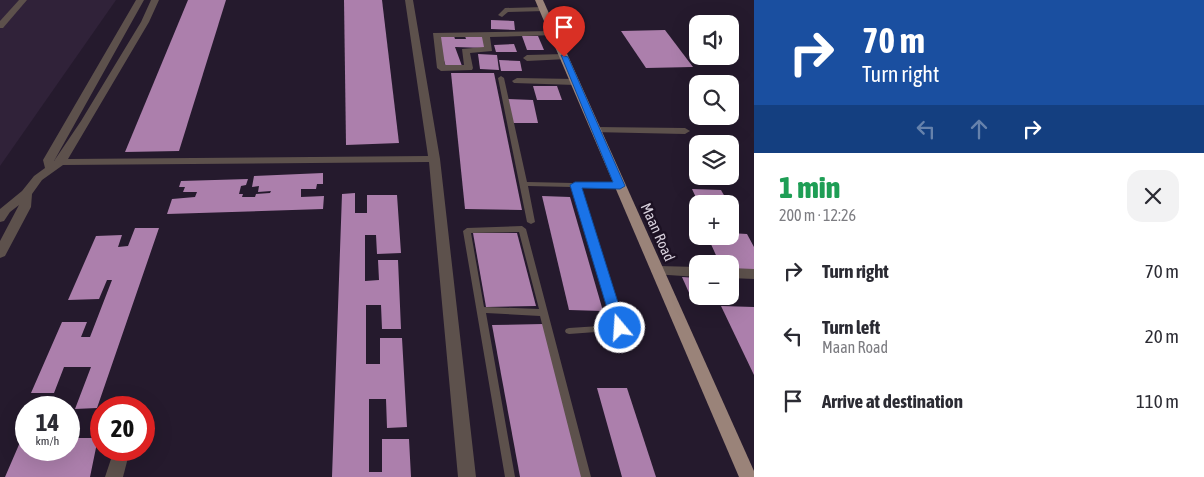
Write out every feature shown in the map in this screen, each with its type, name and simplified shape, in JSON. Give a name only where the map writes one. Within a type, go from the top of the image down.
[{"type":"main road","name":"Maan Road","points":[[541,4],[748,477]]},
{"type":"street","points":[[0,26],[23,0]]},
{"type":"street","points":[[140,0],[48,160],[55,164],[435,159]]},
{"type":"street","points":[[0,218],[6,209],[26,194],[38,178],[55,164],[101,96],[155,0]]},
{"type":"street","points":[[409,0],[422,70],[435,159],[467,477]]},
{"type":"street","points":[[502,15],[505,10],[541,4]]},
{"type":"street","points":[[486,34],[489,49],[465,51],[469,68],[441,68],[436,35],[486,34],[553,33]]},
{"type":"street","points":[[527,58],[564,57]]},
{"type":"street","points":[[517,81],[575,82]]},
{"type":"street","points":[[596,130],[685,132]]},
{"type":"street","points":[[0,253],[25,207],[26,194]]},
{"type":"street","points":[[658,271],[689,272]]},
{"type":"street","points":[[739,273],[754,274]]},
{"type":"street","points":[[114,477],[119,461]]},
{"type":"lane","points":[[501,78],[531,222]]},
{"type":"lane","points":[[524,184],[620,186]]},
{"type":"lane","points":[[569,331],[620,328],[575,185]]},
{"type":"lane","points":[[510,477],[467,231],[522,229],[586,477]]},
{"type":"lane","points":[[481,310],[544,313]]},
{"type":"shaded area","points":[[0,0],[116,0],[0,166]]},
{"type":"building","points":[[188,0],[226,0],[179,151],[125,152]]},
{"type":"building","points":[[344,0],[382,0],[399,143],[346,145]]},
{"type":"building","points":[[491,20],[514,21],[515,30],[491,29]]},
{"type":"building","points":[[665,30],[689,62],[689,65],[693,67],[646,68],[621,31]]},
{"type":"building","points":[[480,35],[484,38],[486,48],[455,47],[462,66],[446,67],[438,41],[440,37],[454,36],[455,39],[466,39],[465,36]]},
{"type":"building","points":[[522,36],[538,36],[544,50],[527,50]]},
{"type":"building","points":[[514,44],[517,52],[496,52],[494,45]]},
{"type":"building","points":[[478,54],[497,55],[499,70],[480,69]]},
{"type":"building","points":[[499,60],[520,61],[522,71],[501,71]]},
{"type":"building","points":[[451,73],[494,73],[522,210],[465,209]]},
{"type":"building","points":[[533,86],[557,86],[562,100],[537,100]]},
{"type":"building","points":[[508,99],[533,100],[538,123],[512,123]]},
{"type":"building","points":[[323,173],[323,184],[317,184],[316,189],[301,189],[301,197],[324,196],[323,209],[167,214],[172,199],[195,197],[197,192],[183,192],[185,187],[179,187],[181,181],[248,179],[246,185],[241,186],[239,194],[243,194],[242,197],[255,197],[256,194],[270,193],[271,191],[258,192],[259,186],[252,187],[254,176]]},
{"type":"building","points":[[692,189],[721,190],[724,195],[695,195]]},
{"type":"building","points":[[355,193],[355,213],[367,213],[367,195],[397,195],[401,253],[377,254],[376,235],[365,235],[365,281],[379,280],[378,260],[398,260],[401,329],[382,329],[381,305],[366,305],[366,364],[380,364],[380,338],[402,338],[407,427],[387,428],[386,399],[369,399],[369,472],[382,472],[382,439],[409,439],[411,477],[332,477],[342,194]]},
{"type":"building","points":[[542,196],[570,197],[603,311],[569,310]]},
{"type":"building","points":[[135,228],[159,228],[101,396],[90,396],[90,408],[80,409],[80,396],[91,367],[64,367],[54,393],[31,393],[62,322],[87,322],[81,337],[90,337],[112,280],[107,280],[99,299],[68,300],[96,236],[122,235],[118,247],[128,246]]},
{"type":"building","points":[[473,233],[517,233],[536,306],[486,307]]},
{"type":"building","points":[[739,234],[747,234],[754,247],[754,271],[739,270],[739,255],[716,255],[711,245],[739,245]]},
{"type":"building","points":[[682,277],[689,277],[689,293]]},
{"type":"building","points":[[721,306],[754,307],[754,375]]},
{"type":"building","points":[[543,324],[582,477],[520,477],[492,325]]},
{"type":"building","points":[[597,388],[627,388],[656,477],[622,477]]},
{"type":"building","points":[[80,438],[90,438],[90,461],[93,461],[90,477],[5,477],[15,454],[15,461],[80,461]]},
{"type":"route","points":[[564,57],[620,186],[575,185],[620,328]]}]
